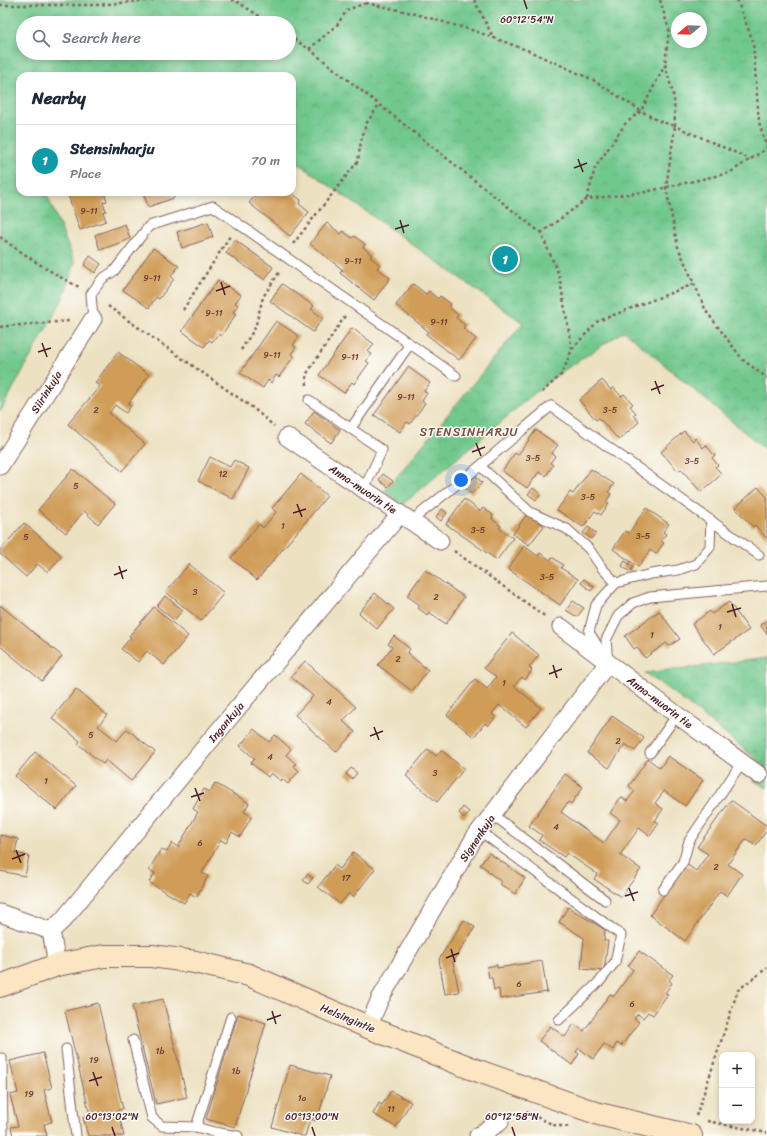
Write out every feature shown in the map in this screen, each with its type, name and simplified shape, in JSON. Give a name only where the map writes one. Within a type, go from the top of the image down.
[{"type":"main road","name":"Helsingintie","points":[[0,986],[57,965],[104,956],[152,956],[195,962],[249,975],[473,1070],[599,1114],[693,1127]]},
{"type":"street","name":"Siirinkuja","points":[[0,466],[93,319]]},
{"type":"street","name":"Anna-muorin tie","points":[[287,437],[440,541]]},
{"type":"street","name":"Ingankuja","points":[[51,931],[63,920],[210,741],[406,517]]},
{"type":"street","name":"Anna-muorin tie","points":[[561,627],[759,775]]},
{"type":"street","name":"Signenkuja","points":[[368,1026],[380,999],[480,831],[608,663]]},
{"type":"street","points":[[0,914],[51,931],[57,965]]},
{"type":"street","points":[[478,1136],[500,1122]]},
{"type":"lane","points":[[93,319],[91,294],[102,278],[114,271],[149,226],[213,206],[456,376]]},
{"type":"lane","points":[[351,428],[410,344]]},
{"type":"lane","points":[[309,400],[382,450],[364,489]]},
{"type":"lane","points":[[406,517],[480,466],[551,406],[759,555]]},
{"type":"lane","points":[[480,466],[530,512],[568,529],[589,549],[602,568],[616,583]]},
{"type":"lane","points":[[608,663],[589,632],[596,605],[616,583],[651,574],[678,570],[696,564],[710,546],[711,520]]},
{"type":"lane","points":[[608,663],[606,640],[618,616],[633,603],[650,596],[767,586]]},
{"type":"lane","points":[[650,753],[677,714]]},
{"type":"lane","points":[[663,890],[683,862],[689,841],[742,762]]},
{"type":"lane","points":[[492,814],[605,900]]},
{"type":"lane","points":[[480,831],[621,935],[615,962],[600,981],[559,1020]]},
{"type":"lane","points":[[196,1127],[231,1017]]},
{"type":"lane","points":[[133,1040],[152,1118],[162,1126],[196,1127],[238,1136]]},
{"type":"lane","points":[[66,1049],[76,1136]]},
{"type":"lane","points":[[2,1058],[3,1136]]},
{"type":"path","points":[[0,5],[97,5],[155,0]]},
{"type":"path","points":[[231,0],[236,1],[259,16]]},
{"type":"path","points":[[474,0],[493,38]]},
{"type":"path","points":[[587,199],[595,168],[625,124],[641,111],[665,64],[670,30],[660,0]]},
{"type":"path","points":[[541,233],[587,199],[645,192],[729,173],[767,150],[759,122],[753,41],[737,0]]},
{"type":"path","points":[[309,49],[337,25],[347,10],[366,2],[412,13],[475,31],[529,51],[593,80],[641,111],[660,121],[675,126],[750,160]]},
{"type":"path","points":[[296,41],[309,49],[541,233],[559,275],[572,349]]},
{"type":"path","points":[[665,64],[674,98],[675,126],[669,158],[666,188],[678,247],[706,311],[743,360],[767,378]]},
{"type":"path","points":[[241,350],[255,328],[263,297],[286,257],[358,161],[361,141],[366,124],[379,105]]},
{"type":"path","points":[[183,310],[238,223]]},
{"type":"path","points":[[0,237],[60,277],[91,294],[253,408],[287,437]]},
{"type":"path","points":[[539,395],[562,374],[572,349],[598,321],[694,284]]},
{"type":"path","points":[[309,400],[306,375],[353,304]]},
{"type":"path","points":[[0,328],[7,326],[93,319]]},
{"type":"path","points":[[440,541],[561,627]]},
{"type":"path","points":[[693,1127],[738,990],[767,968]]},
{"type":"green space","points":[[0,0],[767,0],[767,451],[624,331],[554,377],[402,505],[385,491],[523,323],[296,162],[296,72],[16,72],[16,196],[48,196],[75,263],[62,300],[0,412]]},
{"type":"green space","points":[[767,658],[767,788],[754,781],[765,766],[675,694],[645,673]]},
{"type":"building","points":[[68,196],[105,196],[107,201],[103,202],[106,211],[103,212],[106,221],[80,230]]},
{"type":"building","points":[[144,196],[173,196],[174,198],[148,207]]},
{"type":"building","points":[[255,196],[296,196],[301,200],[299,204],[309,212],[290,236],[249,203]]},
{"type":"building","points":[[208,222],[213,237],[182,248],[177,232]]},
{"type":"building","points":[[327,223],[341,234],[343,231],[352,238],[354,236],[365,244],[363,247],[372,255],[370,257],[380,265],[377,268],[390,278],[374,300],[340,273],[343,270],[310,244]]},
{"type":"building","points":[[125,224],[130,239],[100,250],[95,235]]},
{"type":"building","points":[[235,240],[273,267],[265,280],[226,253]]},
{"type":"building","points":[[153,248],[179,266],[171,276],[174,279],[159,299],[156,297],[149,308],[123,290]]},
{"type":"building","points":[[90,256],[101,264],[95,273],[84,265]]},
{"type":"building","points":[[218,280],[241,295],[235,303],[238,305],[233,312],[236,314],[221,336],[218,334],[212,342],[209,340],[204,347],[182,331]]},
{"type":"building","points":[[282,284],[314,306],[311,309],[323,318],[313,332],[270,301]]},
{"type":"building","points":[[413,284],[426,294],[429,291],[438,299],[440,296],[451,304],[449,307],[458,315],[456,318],[465,325],[463,328],[476,339],[459,360],[426,334],[428,331],[396,305]]},
{"type":"building","points":[[276,321],[299,336],[293,345],[296,347],[291,354],[294,356],[279,377],[276,375],[271,383],[268,380],[263,388],[240,373]]},
{"type":"building","points":[[352,328],[374,344],[368,352],[372,354],[366,361],[369,363],[354,384],[352,382],[344,393],[319,375]]},
{"type":"building","points":[[118,352],[149,375],[128,404],[131,406],[126,413],[115,405],[109,413],[145,444],[122,471],[68,424],[100,386],[95,383]]},
{"type":"building","points":[[408,367],[430,383],[424,391],[427,393],[422,401],[425,403],[410,424],[407,422],[400,432],[374,415]]},
{"type":"building","points":[[602,380],[611,390],[613,387],[621,396],[624,394],[633,404],[630,406],[636,413],[633,415],[639,422],[619,440],[599,418],[596,420],[579,400]]},
{"type":"building","points":[[314,411],[340,430],[331,443],[305,424]]},
{"type":"building","points":[[536,430],[558,445],[552,453],[555,456],[550,463],[553,465],[546,476],[539,472],[527,488],[502,471],[515,453],[518,455]]},
{"type":"building","points":[[684,431],[693,441],[695,438],[703,448],[706,445],[715,455],[712,458],[718,465],[715,467],[722,474],[701,492],[681,469],[678,471],[661,452]]},
{"type":"building","points":[[210,457],[230,467],[234,460],[249,468],[233,499],[198,481]]},
{"type":"building","points":[[73,469],[115,504],[98,524],[84,511],[66,533],[38,510]]},
{"type":"building","points":[[591,469],[614,484],[608,492],[611,494],[606,502],[609,504],[601,515],[595,511],[583,527],[557,510],[570,492],[573,494]]},
{"type":"building","points":[[301,474],[327,496],[257,580],[231,558],[259,524],[263,528],[276,512],[272,508]]},
{"type":"building","points":[[383,474],[393,481],[388,487],[379,480]]},
{"type":"building","points":[[476,476],[482,483],[471,494],[464,487]]},
{"type":"building","points":[[758,487],[767,497],[767,539],[755,525],[753,527],[735,508]]},
{"type":"building","points":[[533,488],[541,494],[536,500],[528,494]]},
{"type":"building","points":[[464,499],[480,511],[483,508],[493,515],[492,519],[501,526],[499,528],[513,538],[497,560],[446,524]]},
{"type":"building","points":[[646,508],[669,524],[663,532],[666,534],[661,541],[664,543],[656,554],[650,550],[638,567],[613,549],[625,531],[629,533]]},
{"type":"building","points":[[442,509],[447,513],[441,521],[436,517]]},
{"type":"building","points":[[527,514],[544,526],[529,545],[513,534]]},
{"type":"building","points":[[24,523],[62,556],[48,572],[37,564],[26,577],[0,554],[0,550]]},
{"type":"building","points":[[588,527],[596,533],[591,539],[583,533]]},
{"type":"building","points":[[524,546],[538,556],[540,553],[550,560],[552,557],[563,565],[561,568],[578,579],[560,605],[508,569]]},
{"type":"building","points":[[625,561],[633,567],[630,572],[622,566]]},
{"type":"building","points":[[189,564],[224,593],[201,621],[166,592]]},
{"type":"building","points":[[425,570],[464,597],[446,624],[429,612],[427,615],[418,608],[420,605],[407,596]]},
{"type":"building","points":[[584,579],[594,587],[591,591],[581,583]]},
{"type":"building","points":[[375,593],[394,609],[377,629],[359,613]]},
{"type":"building","points":[[165,596],[183,610],[174,620],[157,606]]},
{"type":"building","points":[[573,601],[584,608],[577,617],[566,610]]},
{"type":"building","points":[[729,602],[749,630],[714,654],[692,624],[710,611],[712,614]]},
{"type":"building","points":[[0,605],[62,656],[42,681],[0,646]]},
{"type":"building","points":[[154,607],[188,636],[164,665],[147,651],[138,662],[121,649],[131,637],[129,636]]},
{"type":"building","points":[[659,611],[680,639],[669,646],[666,643],[645,658],[637,647],[634,649],[625,636]]},
{"type":"building","points":[[767,620],[767,634],[760,625]]},
{"type":"building","points":[[512,633],[539,655],[529,667],[532,670],[525,680],[522,677],[514,686],[541,708],[526,727],[499,705],[492,714],[496,717],[488,726],[485,723],[474,737],[447,715],[475,679],[487,689],[496,677],[484,668]]},
{"type":"building","points":[[394,636],[410,649],[407,653],[428,670],[412,691],[378,665],[392,647],[388,644]]},
{"type":"building","points":[[305,661],[356,707],[343,721],[355,732],[336,752],[295,715],[313,696],[291,677]]},
{"type":"building","points":[[76,689],[107,715],[98,726],[117,741],[127,729],[155,752],[131,781],[106,760],[103,764],[78,744],[80,741],[52,718]]},
{"type":"building","points":[[612,716],[644,738],[635,751],[625,744],[609,768],[587,753]]},
{"type":"building","points":[[254,729],[269,742],[275,735],[291,749],[286,755],[296,764],[294,766],[299,771],[288,784],[282,779],[281,781],[271,773],[268,777],[251,763],[255,759],[240,746]]},
{"type":"building","points":[[428,749],[436,756],[441,750],[464,769],[437,802],[406,776]]},
{"type":"building","points":[[35,752],[76,786],[57,810],[15,776]]},
{"type":"building","points":[[668,756],[703,780],[685,806],[664,791],[655,803],[663,809],[655,821],[659,823],[650,836],[639,828],[620,855],[641,869],[621,897],[594,879],[597,874],[567,853],[564,857],[539,840],[542,835],[529,826],[565,774],[583,787],[571,804],[568,802],[561,812],[604,843],[620,820],[610,813],[621,797],[627,801],[635,791],[629,786],[648,759],[660,768]]},
{"type":"building","points":[[351,768],[357,773],[352,779],[346,774]]},
{"type":"building","points":[[215,783],[249,803],[244,812],[252,816],[240,837],[232,832],[226,843],[221,840],[202,873],[208,876],[196,897],[190,893],[184,903],[149,882],[155,873],[149,870],[161,849],[167,852],[172,843],[178,847],[198,812],[193,809],[204,789],[210,792]]},
{"type":"building","points":[[731,800],[767,826],[767,830],[756,845],[746,839],[728,864],[742,874],[727,896],[720,891],[685,941],[650,915],[686,864],[696,871],[708,854],[697,847]]},
{"type":"building","points":[[463,807],[469,812],[464,818],[459,813]]},
{"type":"building","points":[[0,835],[18,839],[15,853],[29,856],[25,876],[0,871]]},
{"type":"building","points":[[353,852],[375,869],[353,897],[349,893],[340,904],[318,887],[335,865],[340,869]]},
{"type":"building","points":[[489,853],[525,878],[515,894],[500,884],[502,882],[480,865]]},
{"type":"building","points":[[307,874],[313,878],[308,884],[303,880]]},
{"type":"building","points":[[568,907],[605,930],[604,941],[608,941],[604,971],[581,969],[584,938],[559,922]]},
{"type":"building","points":[[464,920],[475,927],[453,962],[459,992],[445,994],[439,959]]},
{"type":"building","points":[[639,951],[673,975],[669,980],[672,983],[665,993],[668,994],[653,1015],[648,1012],[643,1018],[638,1014],[634,1019],[639,1022],[621,1046],[617,1043],[613,1050],[604,1044],[593,1059],[579,1048],[576,1052],[579,1054],[572,1065],[539,1041],[550,1026],[565,1037],[574,1024],[584,1031],[610,994],[614,996],[633,970],[628,966]]},
{"type":"building","points":[[542,961],[547,992],[500,999],[499,989],[494,990],[492,978],[489,978],[487,967],[497,965],[497,968]]},
{"type":"building","points":[[163,999],[187,1097],[156,1104],[132,1006]]},
{"type":"building","points":[[98,1003],[123,1109],[118,1110],[124,1136],[88,1136],[83,1117],[90,1115],[65,1011]]},
{"type":"building","points":[[238,1014],[266,1023],[235,1127],[206,1119]]},
{"type":"building","points":[[43,1053],[52,1088],[44,1090],[52,1122],[44,1124],[47,1136],[13,1136],[11,1127],[18,1126],[10,1095],[18,1093],[10,1061]]},
{"type":"building","points":[[290,1065],[330,1076],[317,1121],[310,1119],[305,1136],[272,1127]]},
{"type":"building","points":[[391,1091],[411,1102],[396,1127],[373,1114],[379,1103],[382,1105]]},
{"type":"place","name":"Stensinharju","points":[[505,259]]},
{"type":"district","name":"STENSINHARJU","points":[[469,432]]}]
